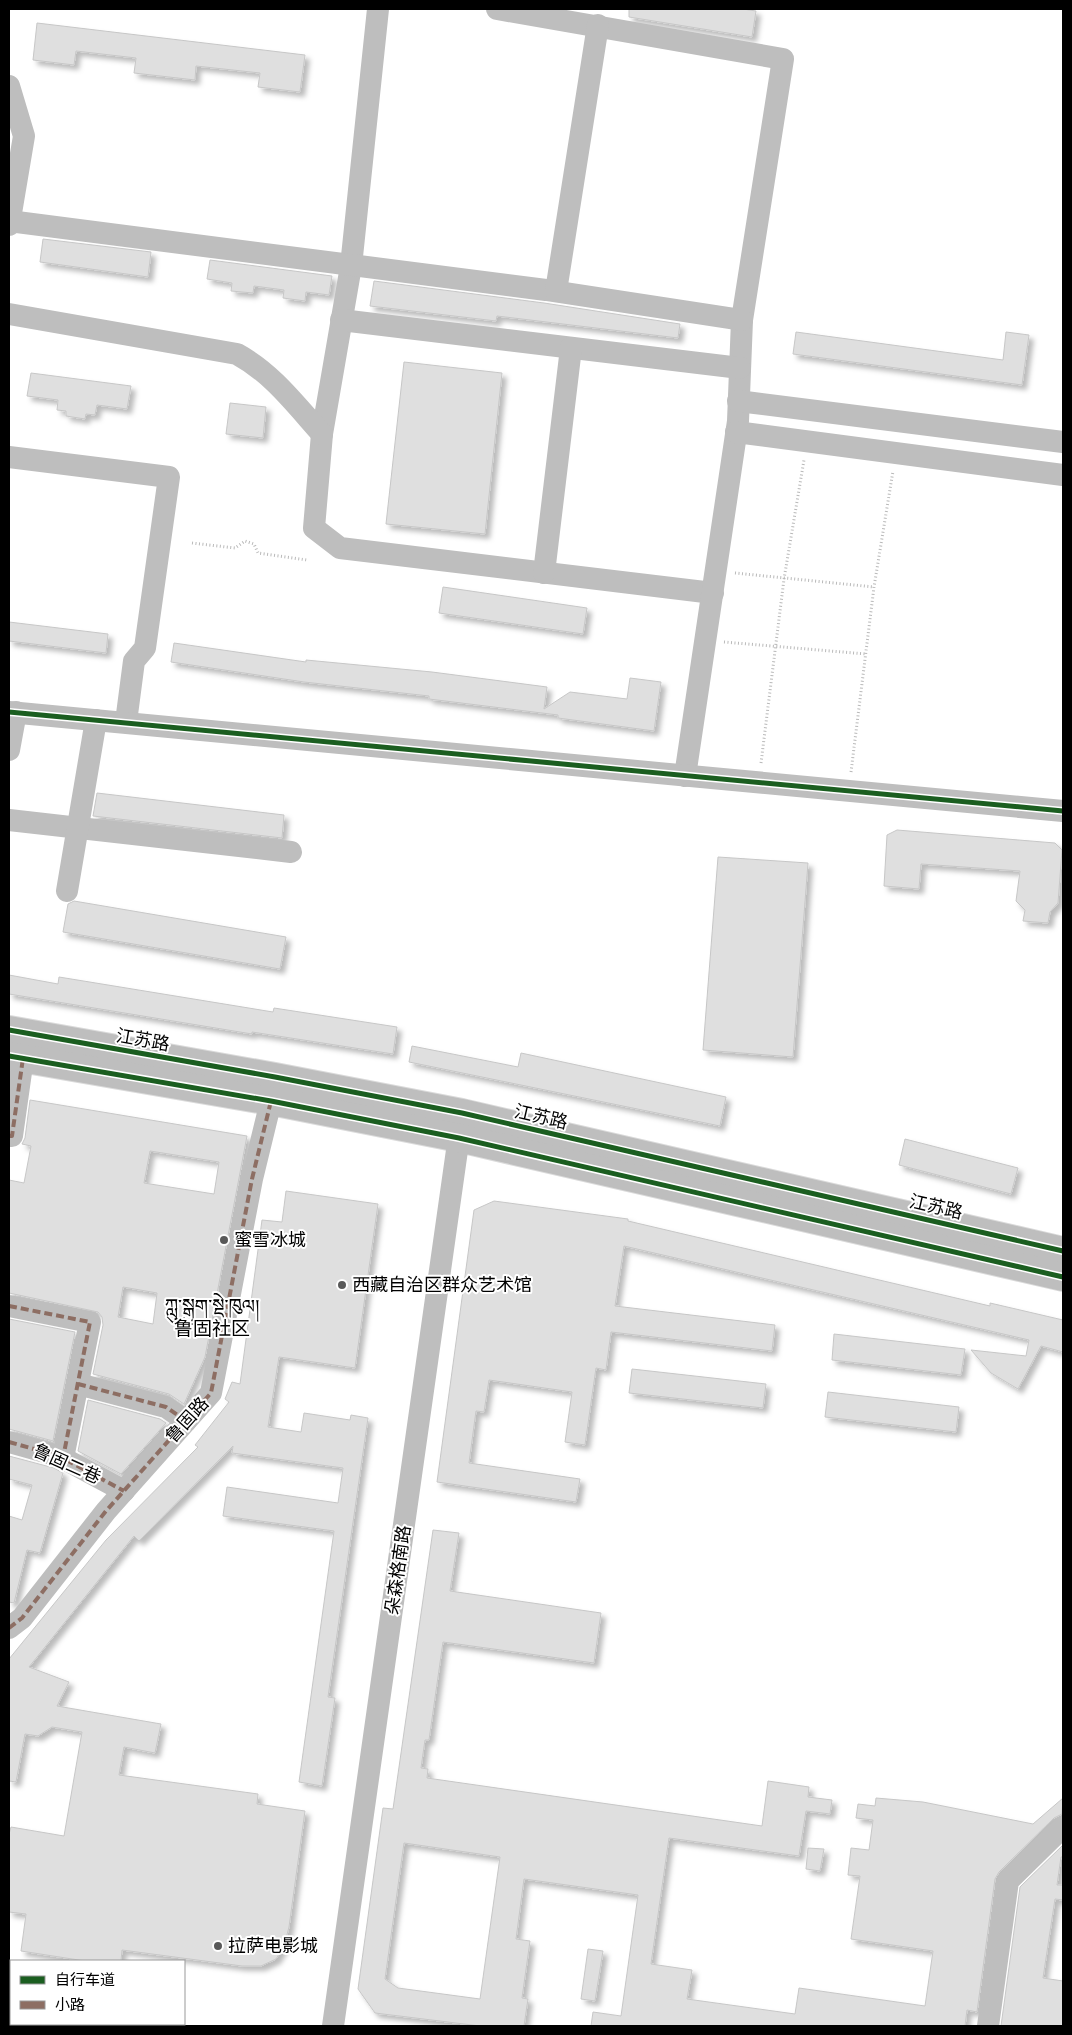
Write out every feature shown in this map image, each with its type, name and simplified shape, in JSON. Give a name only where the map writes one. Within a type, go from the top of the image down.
[{"type":"highway","name":"江苏路","points":[[9,1030],[266,1075],[461,1126],[1063,1265]]},
{"type":"highway","name":"江苏路","points":[[16,1057],[271,1101],[461,1126]]},
{"type":"street","points":[[378,9],[351,266],[322,434],[314,528],[340,548],[713,593]]},
{"type":"street","points":[[497,9],[598,25],[784,59],[742,320],[736,432],[707,640],[685,776]]},
{"type":"street","points":[[556,291],[598,25]]},
{"type":"street","points":[[9,86],[24,136],[9,222],[556,291],[742,320]]},
{"type":"street","points":[[9,314],[237,354],[257,365],[277,383],[322,434]]},
{"type":"street","points":[[341,320],[740,368]]},
{"type":"street","points":[[544,573],[571,348]]},
{"type":"street","points":[[738,400],[1063,442]]},
{"type":"street","points":[[736,432],[1063,475]]},
{"type":"street","points":[[9,457],[169,477],[145,648],[134,661],[126,722]]},
{"type":"street","points":[[9,750],[12,712],[1063,811]]},
{"type":"street","points":[[68,891],[96,720]]},
{"type":"street","points":[[9,820],[291,852]]},
{"type":"street","points":[[9,1136],[12,1136],[16,1057]]},
{"type":"street","name":"鲁固路","points":[[9,1628],[22,1618],[124,1491],[211,1393],[252,1179],[271,1101]]},
{"type":"street","name":"朵森格南路","points":[[333,2026],[461,1126]]},
{"type":"street","points":[[9,1306],[90,1322],[62,1458]]},
{"type":"street","points":[[78,1384],[166,1407],[186,1421]]},
{"type":"street","name":"鲁固二巷","points":[[9,1442],[26,1445],[62,1458],[124,1491]]},
{"type":"street","points":[[988,2026],[1008,1881],[1063,1827]]},
{"type":"path","points":[[758,782],[784,580],[808,441]]},
{"type":"path","points":[[849,790],[874,587],[896,453]]},
{"type":"path","points":[[192,543],[235,548],[245,541],[254,544],[258,554],[307,560]]},
{"type":"path","points":[[716,570],[784,580],[874,587]]},
{"type":"path","points":[[707,640],[775,648],[866,654]]},
{"type":"building","points":[[629,9],[743,9],[756,11],[752,37],[629,17]]},
{"type":"building","points":[[37,23],[305,55],[300,92],[258,87],[260,73],[196,66],[195,80],[134,73],[136,58],[76,51],[74,65],[33,60]]},
{"type":"building","points":[[43,239],[151,252],[148,277],[40,262]]},
{"type":"building","points":[[210,260],[332,276],[329,295],[306,292],[305,301],[283,298],[284,290],[254,286],[253,293],[231,291],[232,283],[207,279]]},
{"type":"building","points":[[374,281],[544,303],[680,324],[678,338],[497,316],[496,321],[370,306]]},
{"type":"building","points":[[796,332],[1003,360],[1006,332],[1029,335],[1022,385],[793,354]]},
{"type":"building","points":[[404,362],[502,373],[485,534],[386,524]]},
{"type":"building","points":[[31,373],[131,386],[127,409],[97,405],[95,415],[86,414],[85,419],[66,416],[66,411],[57,410],[58,400],[27,396]]},
{"type":"building","points":[[230,403],[266,407],[263,438],[226,434]]},
{"type":"building","points":[[443,587],[587,608],[583,634],[439,613]]},
{"type":"building","points":[[9,622],[108,634],[106,653],[9,641]]},
{"type":"building","points":[[174,643],[306,662],[306,660],[432,672],[547,687],[544,709],[570,692],[627,699],[630,678],[661,682],[654,731],[558,718],[558,715],[429,699],[429,696],[304,682],[171,662]]},
{"type":"building","points":[[97,793],[284,815],[282,838],[93,816]]},
{"type":"building","points":[[897,830],[1055,843],[1062,850],[1058,903],[1050,912],[1048,923],[1023,921],[1025,910],[1016,901],[1020,871],[921,864],[919,889],[884,886],[887,835]]},
{"type":"building","points":[[718,857],[808,863],[793,1057],[703,1050]]},
{"type":"building","points":[[74,901],[286,937],[280,969],[63,932],[68,904]]},
{"type":"building","points":[[9,975],[58,984],[59,977],[273,1012],[274,1008],[397,1027],[393,1054],[252,1032],[252,1034],[9,994]]},
{"type":"building","points":[[412,1046],[518,1067],[521,1053],[726,1097],[720,1126],[409,1062]]},
{"type":"building","points":[[30,1100],[247,1136],[205,1357],[184,1404],[169,1394],[93,1374],[103,1325],[102,1317],[98,1312],[9,1293],[9,1180],[24,1183],[31,1146],[22,1144],[25,1138]],"holes":[[[150,1151],[219,1162],[214,1194],[144,1183]],[[123,1287],[157,1293],[153,1324],[118,1317]]]},
{"type":"building","points":[[905,1139],[1018,1168],[1011,1194],[899,1165]]},
{"type":"building","points":[[286,1191],[378,1204],[355,1368],[279,1357],[268,1427],[301,1432],[304,1413],[350,1420],[351,1415],[368,1418],[328,1697],[335,1698],[322,1786],[299,1782],[334,1531],[223,1516],[227,1487],[338,1503],[343,1468],[232,1453],[233,1446],[139,1541],[134,1536],[29,1667],[69,1682],[57,1706],[161,1724],[155,1753],[124,1747],[119,1775],[258,1794],[257,1804],[305,1811],[289,1927],[284,1946],[276,1959],[261,1966],[242,1966],[122,1950],[121,1960],[79,1960],[21,1951],[26,1914],[9,1912],[9,1834],[11,1827],[64,1836],[82,1732],[52,1727],[38,1736],[25,1734],[16,1782],[9,1781],[9,1659],[106,1540],[198,1447],[195,1445],[229,1402],[225,1399],[232,1382],[240,1384],[262,1220],[282,1222]]},
{"type":"building","points":[[494,1201],[628,1219],[628,1221],[990,1306],[990,1303],[1063,1320],[1063,1352],[1041,1346],[1018,1389],[991,1373],[971,1350],[1026,1356],[1029,1340],[624,1246],[615,1306],[775,1325],[772,1351],[611,1332],[606,1370],[596,1368],[585,1445],[565,1442],[572,1392],[489,1380],[484,1412],[476,1411],[469,1463],[580,1479],[576,1502],[437,1482],[474,1210]]},
{"type":"building","points":[[9,1319],[75,1332],[53,1441],[9,1429]]},
{"type":"building","points":[[834,1334],[965,1349],[961,1375],[832,1360]]},
{"type":"building","points":[[632,1369],[766,1384],[763,1408],[629,1393]]},
{"type":"building","points":[[828,1392],[959,1407],[956,1432],[825,1417]]},
{"type":"building","points":[[88,1400],[160,1419],[166,1423],[121,1474],[78,1451]]},
{"type":"building","points":[[9,1456],[54,1468],[63,1473],[40,1553],[27,1550],[14,1603],[9,1602],[9,1516],[22,1520],[32,1485],[9,1479]]},
{"type":"building","points":[[433,1530],[459,1533],[450,1591],[601,1613],[594,1663],[443,1642],[429,1740],[425,1740],[421,1768],[428,1769],[427,1778],[762,1826],[768,1781],[809,1787],[808,1797],[832,1800],[830,1814],[806,1811],[799,1856],[669,1838],[651,1964],[692,1970],[687,1999],[795,2014],[799,1988],[925,2006],[933,1951],[851,1939],[860,1876],[848,1875],[851,1848],[869,1850],[873,1820],[856,1818],[858,1804],[875,1806],[876,1798],[923,1802],[1033,1824],[1063,1798],[1062,1814],[1054,1818],[999,1872],[995,1879],[977,2012],[967,2010],[965,2026],[591,2026],[593,2012],[621,2016],[638,1895],[524,1879],[516,1939],[530,1941],[522,1998],[528,1999],[524,2026],[480,2026],[375,2013],[358,1989],[383,1808],[393,1809]],"holes":[[[404,1843],[500,1857],[480,1999],[398,1988],[385,1979]]]},
{"type":"building","points":[[1063,1845],[1063,1857],[1061,1857],[1057,1885],[1063,1885],[1063,1900],[1055,1899],[1043,1978],[1063,1981],[1063,2026],[1001,2026],[1020,1887]]},
{"type":"building","points":[[808,1848],[824,1849],[820,1871],[806,1869]]},
{"type":"building","points":[[588,1949],[603,1951],[595,2001],[581,1999]]},
{"type":"marked path","points":[[9,1136],[12,1136],[23,1058]]},
{"type":"marked path","points":[[9,1628],[22,1618],[106,1511],[211,1393],[252,1179],[271,1101]]},
{"type":"marked path","points":[[9,1306],[90,1322],[63,1458]]},
{"type":"marked path","points":[[78,1384],[166,1407],[186,1421]]},
{"type":"marked path","points":[[9,1442],[59,1456],[124,1491]]},
{"type":"marked path","points":[[109,2025],[119,2026]]},
{"type":"cycle path","points":[[9,712],[1063,811]]},
{"type":"cycle path","points":[[9,1030],[275,1077],[462,1113],[1063,1251]]},
{"type":"cycle path","points":[[9,1056],[271,1101],[459,1138],[1063,1277]]},
{"type":"place","name":"蜜雪冰城","points":[[224,1240]]},
{"type":"place","name":"西藏自治区群众艺术馆","points":[[342,1285]]},
{"type":"place","name":"拉萨电影城","points":[[218,1946]]},
{"type":"district","name":"ཀླུ་སྒུག་སྡེ་ཁུལ། 鲁固社区","points":[[212,1317]]}]
